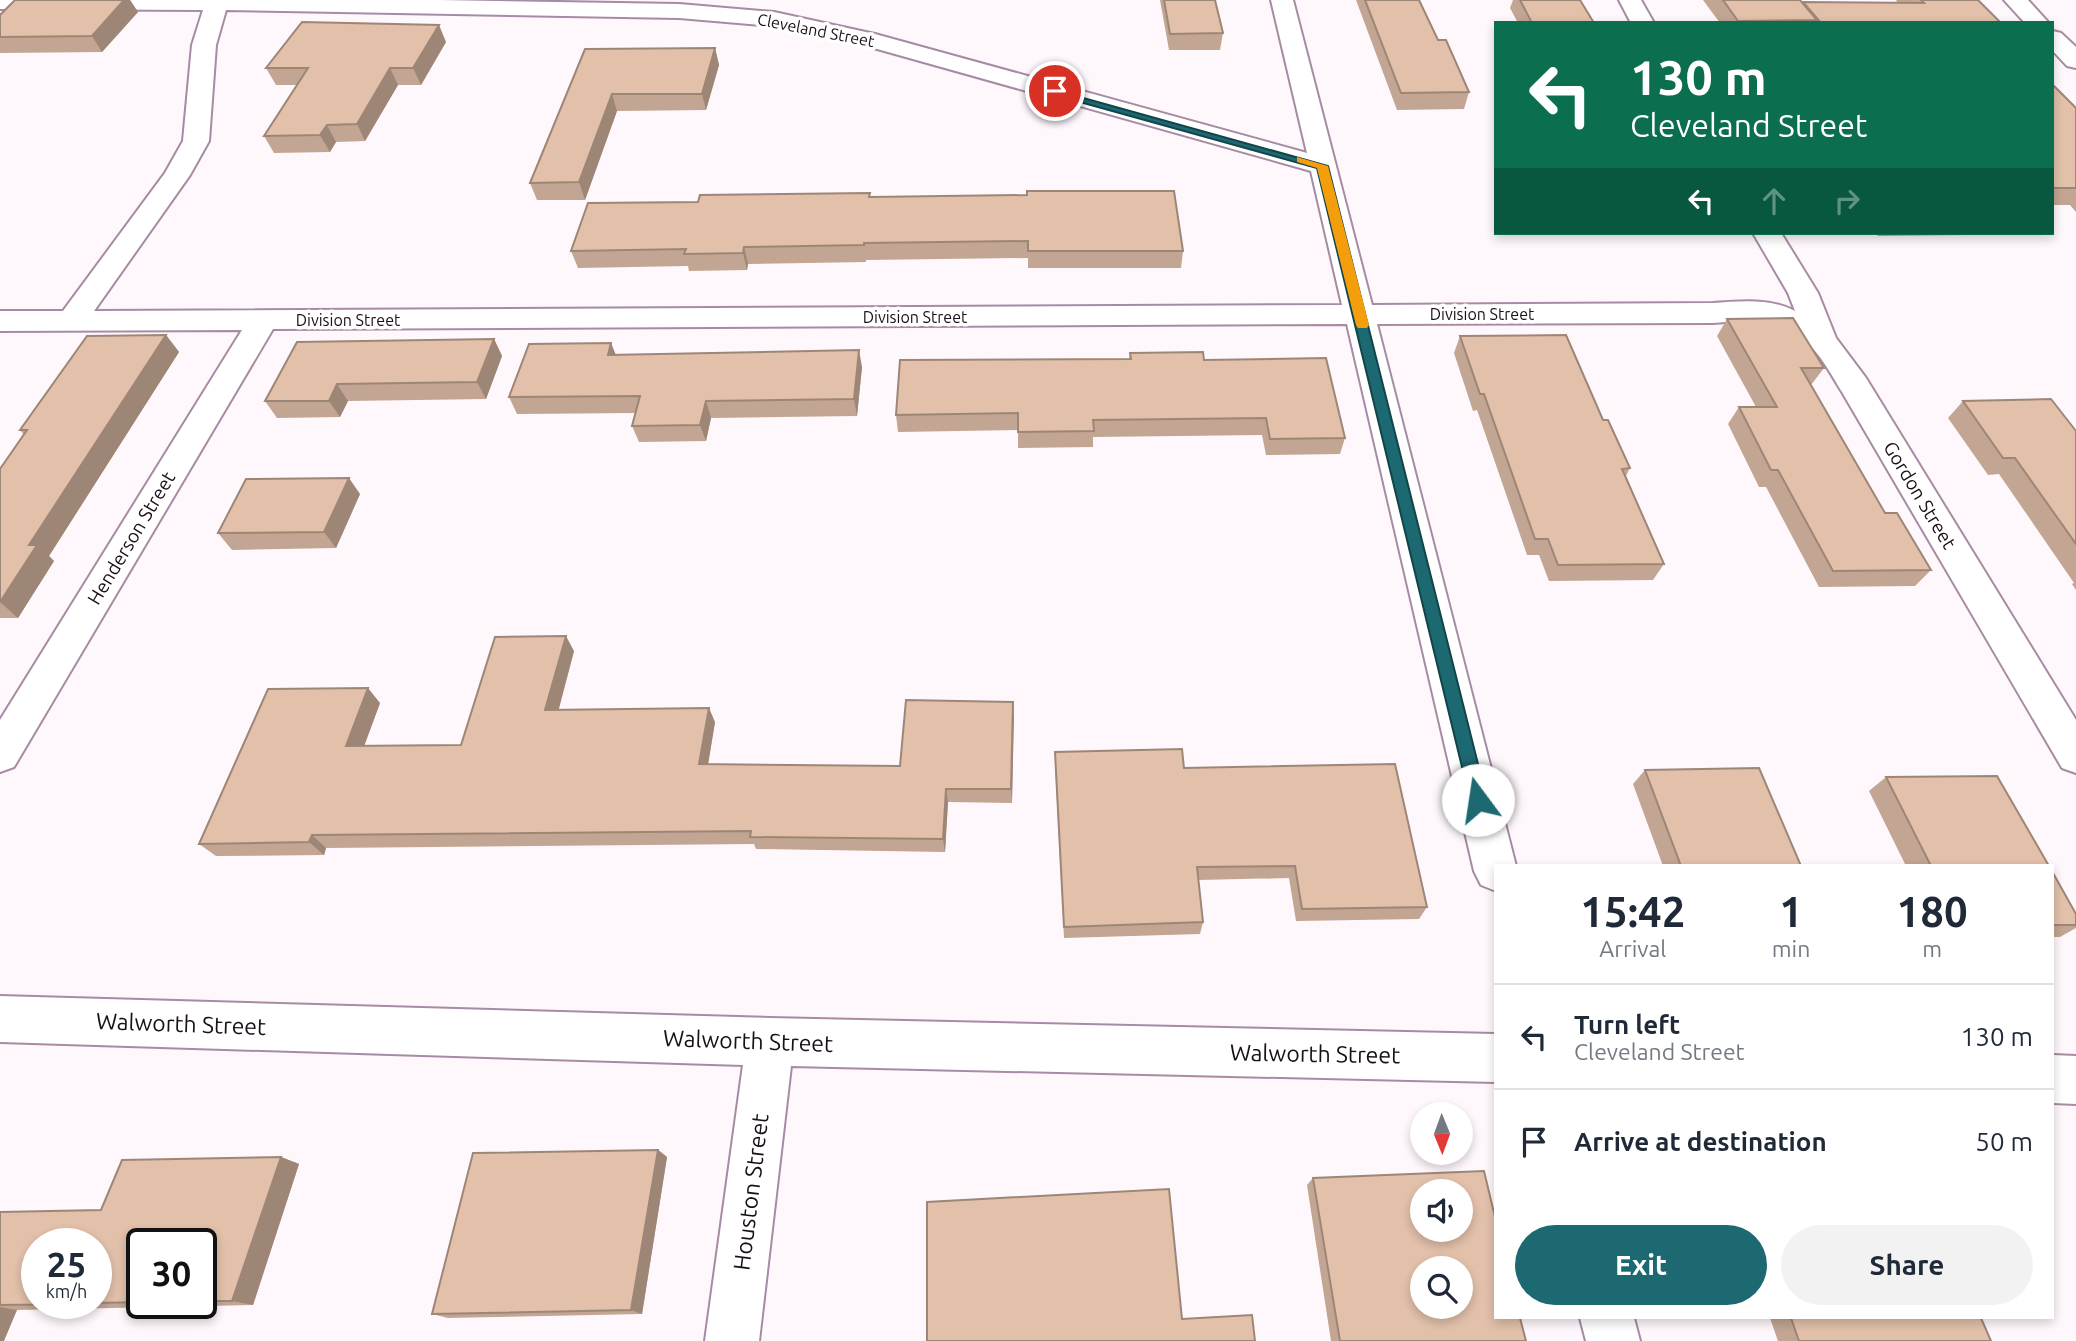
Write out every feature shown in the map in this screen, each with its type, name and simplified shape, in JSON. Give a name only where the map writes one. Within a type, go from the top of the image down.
[{"type":"street","points":[[1282,0],[1494,864]]},
{"type":"street","points":[[1630,0],[1642,21]]},
{"type":"street","points":[[2015,0],[2036,21]]},
{"type":"street","points":[[72,320],[177,175],[196,141],[204,45],[216,1]]},
{"type":"street","name":"Cleveland Street","points":[[0,2],[216,1],[679,11],[774,19],[867,39],[1322,166]]},
{"type":"street","points":[[2054,39],[2076,61]]},
{"type":"street","points":[[2054,62],[2076,61]]},
{"type":"street","name":"Gordon Street","points":[[1768,235],[1803,293],[1822,340],[1855,386],[2076,756]]},
{"type":"street","name":"Division Street","points":[[0,321],[1713,313],[1741,310],[1780,315],[1822,340]]},
{"type":"street","name":"Henderson Street","points":[[0,755],[263,320]]},
{"type":"street","name":"Walworth Street","points":[[0,1019],[770,1042],[1494,1058]]},
{"type":"street","name":"Houston Street","points":[[732,1341],[770,1042]]},
{"type":"street","points":[[2054,1079],[2076,1080]]},
{"type":"street","points":[[1607,1319],[1613,1341]]},
{"type":"building","points":[[15,0],[124,0],[92,36],[0,37],[0,15]]},
{"type":"building","points":[[1164,0],[1215,0],[1223,33],[1170,34]]},
{"type":"building","points":[[1365,0],[1419,0],[1438,40],[1446,40],[1469,92],[1401,93]]},
{"type":"building","points":[[1520,0],[1580,0],[1593,21],[1531,21]]},
{"type":"building","points":[[1723,0],[1800,0],[1817,20],[1738,21]]},
{"type":"building","points":[[1921,0],[1978,0],[1999,21],[1819,21],[1803,2],[1924,3]]},
{"type":"building","points":[[302,22],[439,25],[413,68],[390,68],[357,124],[327,125],[320,135],[264,136],[308,68],[266,68]]},
{"type":"building","points":[[715,48],[702,94],[612,94],[579,182],[530,183],[585,49]]},
{"type":"building","points":[[2054,86],[2076,108],[2076,188],[2054,188]]},
{"type":"building","points":[[1027,191],[1174,191],[1183,251],[1028,251],[1028,241],[744,247],[743,253],[684,254],[686,249],[571,251],[588,203],[698,202],[700,195],[870,193],[869,197],[1027,195]]},
{"type":"building","points":[[1793,318],[1824,368],[1801,368],[1885,513],[1897,513],[1931,570],[1833,571],[1778,470],[1771,470],[1739,407],[1777,407],[1727,319]]},
{"type":"building","points":[[166,335],[29,545],[37,545],[0,602],[0,469],[27,430],[20,430],[87,336]]},
{"type":"building","points":[[1566,335],[1603,420],[1608,420],[1630,468],[1622,469],[1664,564],[1558,565],[1548,539],[1535,539],[1484,394],[1480,394],[1460,336]]},
{"type":"building","points":[[494,339],[477,382],[337,384],[329,401],[265,401],[297,342]]},
{"type":"building","points":[[611,343],[608,355],[859,350],[854,399],[706,401],[700,425],[632,426],[640,396],[509,397],[529,344]]},
{"type":"building","points":[[1203,352],[1204,360],[1326,358],[1345,438],[1270,439],[1266,418],[1093,420],[1094,431],[1018,432],[1018,413],[896,415],[900,360],[1131,359],[1130,353]]},
{"type":"building","points":[[2051,399],[2076,431],[2076,544],[2015,458],[2003,458],[1963,401]]},
{"type":"building","points":[[349,478],[324,532],[218,533],[246,479]]},
{"type":"building","points":[[566,636],[545,710],[709,708],[699,764],[900,766],[906,700],[1013,702],[1011,789],[946,789],[943,839],[750,837],[751,831],[312,835],[309,842],[199,844],[268,689],[368,688],[346,746],[461,745],[495,637]]},
{"type":"building","points":[[1182,749],[1184,768],[1395,764],[1427,907],[1302,909],[1295,866],[1197,867],[1203,922],[1064,927],[1055,752]]},
{"type":"building","points":[[1759,768],[1800,864],[1680,864],[1645,770]]},
{"type":"building","points":[[1997,776],[2048,864],[1930,864],[1886,777]]},
{"type":"building","points":[[2054,875],[2076,914],[2076,925],[2054,925]]},
{"type":"building","points":[[658,1150],[631,1310],[432,1314],[473,1153]]},
{"type":"building","points":[[281,1157],[232,1301],[217,1301],[217,1228],[126,1228],[126,1302],[112,1303],[112,1228],[21,1228],[21,1305],[0,1305],[0,1212],[101,1210],[122,1160]]},
{"type":"building","points":[[1484,1171],[1494,1213],[1494,1319],[1520,1319],[1526,1341],[1340,1341],[1313,1178]]},
{"type":"building","points":[[1169,1189],[1182,1319],[1252,1315],[1255,1341],[927,1341],[927,1202]]},
{"type":"building","points":[[1791,1319],[1981,1319],[1991,1341],[1799,1341]]},
{"type":"slow traffic","points":[[1301,160],[1322,166],[1362,325]]},
{"type":"route","points":[[1055,91],[1322,166],[1478,800]]}]
